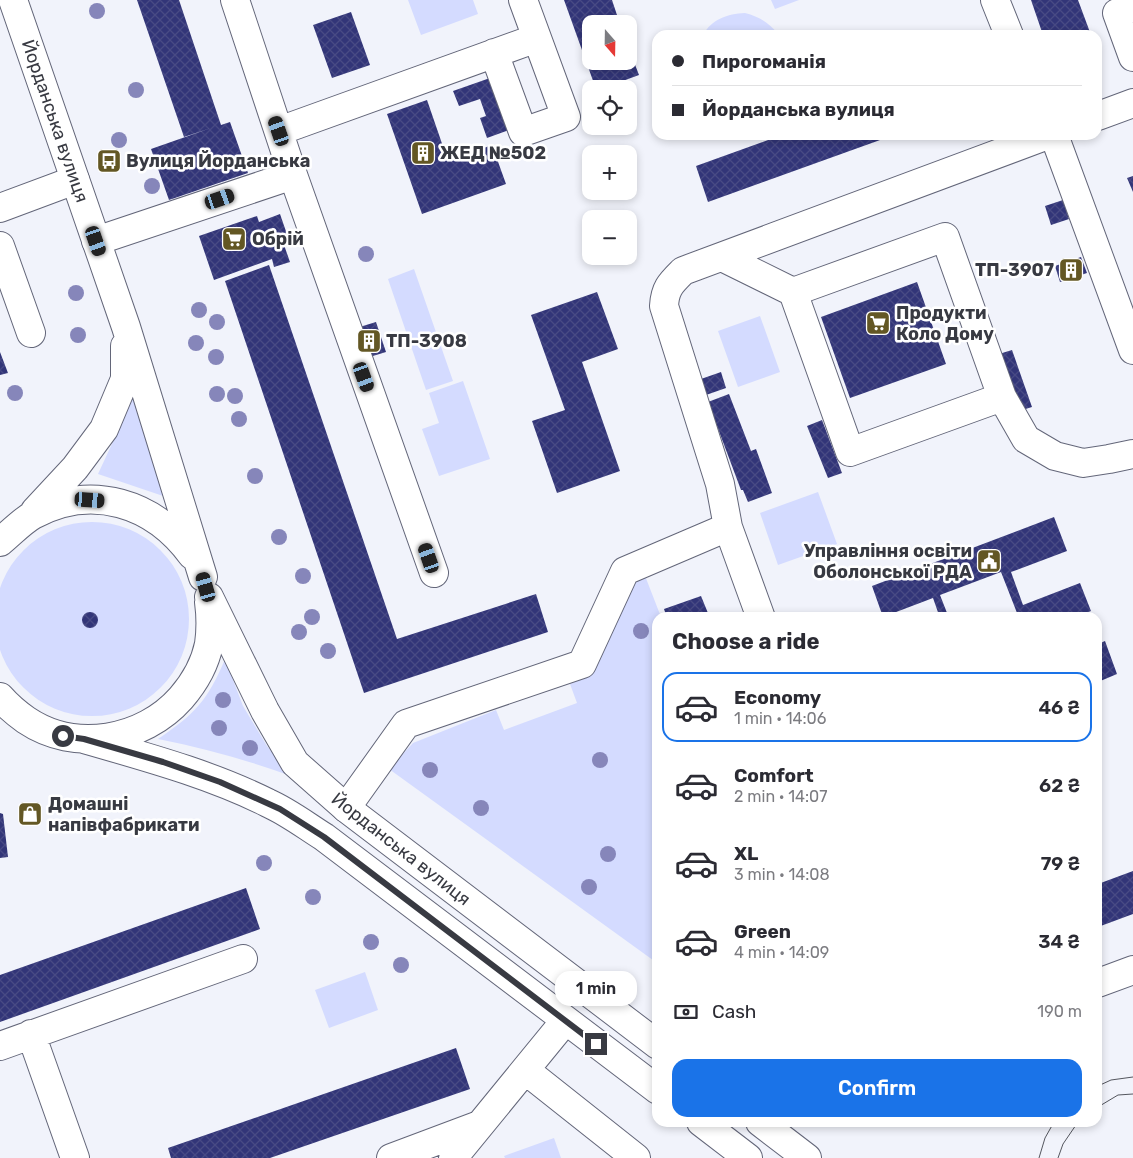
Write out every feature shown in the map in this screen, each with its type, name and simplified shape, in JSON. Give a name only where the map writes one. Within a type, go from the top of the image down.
[{"type":"main road","name":"Йорданська вулиця","points":[[14,0],[126,327],[206,587],[265,712],[295,763],[346,808],[652,1040]]},
{"type":"main road","points":[[235,0],[293,175],[434,573]]},
{"type":"main road","points":[[494,53],[523,132],[566,117],[523,0]]},
{"type":"main road","points":[[996,0],[1007,30]]},
{"type":"main road","points":[[1133,7],[1117,13],[1133,58]]},
{"type":"main road","points":[[279,131],[537,38]]},
{"type":"main road","points":[[1102,115],[1133,103]]},
{"type":"main road","points":[[759,612],[728,527],[720,484],[664,306],[665,294],[672,282],[684,271],[1034,140]]},
{"type":"main road","points":[[1056,140],[1133,350]]},
{"type":"main road","points":[[96,241],[293,175]]},
{"type":"main road","points":[[0,208],[75,180]]},
{"type":"main road","points":[[792,292],[945,237],[1002,397],[1026,439],[1055,456],[1083,463],[1133,454]]},
{"type":"main road","points":[[0,246],[31,333]]},
{"type":"main road","points":[[722,257],[792,292],[850,452],[1002,397]]},
{"type":"main road","name":"Йорданська вулиця","points":[[31,516],[75,468],[104,429],[125,379],[126,327]]},
{"type":"main road","points":[[0,542],[31,516],[50,507],[90,500],[111,502],[131,507],[150,515],[167,527],[194,558],[206,587],[211,621],[208,645],[201,668],[189,689],[173,707],[153,722],[132,732],[108,738],[84,739],[63,736],[27,721],[12,710],[0,697]]},
{"type":"main road","points":[[346,808],[406,724],[582,664],[625,571],[728,527]]},
{"type":"main road","points":[[0,724],[43,729]]},
{"type":"main road","name":"Йорданська вулиця","points":[[84,739],[163,762],[220,782],[280,809],[324,837],[652,1086]]},
{"type":"main road","points":[[0,1046],[243,959]]},
{"type":"main road","points":[[1102,982],[1133,970]]},
{"type":"main road","points":[[453,1158],[565,1021]]},
{"type":"main road","points":[[31,1034],[75,1158]]},
{"type":"main road","points":[[525,1070],[636,1158]]},
{"type":"main road","points":[[390,1158],[480,1125]]},
{"type":"main road","points":[[708,1127],[748,1158]]},
{"type":"main road","points":[[766,1127],[806,1158]]},
{"type":"shaded area","points":[[408,0],[473,0],[478,14],[421,35]]},
{"type":"shaded area","points":[[771,0],[799,0],[775,9]]},
{"type":"shaded area","points":[[745,13],[755,16],[775,30],[707,30],[715,21]]},
{"type":"shaded area","points":[[414,269],[453,381],[426,390],[388,279]]},
{"type":"shaded area","points":[[760,316],[780,372],[738,387],[718,331]]},
{"type":"shaded area","points":[[463,381],[490,459],[439,476],[422,429],[439,423],[429,393]]},
{"type":"shaded area","points":[[134,384],[169,498],[98,474],[117,433]]},
{"type":"shaded area","points":[[818,492],[837,544],[778,565],[760,513]]},
{"type":"shaded area","points":[[82,522],[102,522],[120,526],[138,533],[154,544],[167,557],[178,573],[189,609],[189,629],[185,647],[178,665],[167,681],[154,694],[138,705],[102,716],[82,716],[64,712],[38,700],[23,688],[11,673],[-1,647],[-1,591],[11,565],[23,550],[46,533]]},
{"type":"shaded area","points":[[642,568],[659,612],[652,612],[652,959],[389,769],[413,743],[496,710],[504,730],[577,703],[570,684],[584,678],[629,576]]},
{"type":"shaded area","points":[[225,659],[243,706],[267,746],[291,776],[225,755],[158,739],[182,722],[199,705],[213,685]]},
{"type":"shaded area","points":[[365,972],[378,1010],[329,1028],[315,990]]},
{"type":"shaded area","points":[[554,1138],[561,1158],[505,1158],[504,1156]]},
{"type":"building","points":[[137,0],[179,0],[221,125],[230,122],[248,173],[169,200],[151,149],[211,128],[184,137]]},
{"type":"building","points":[[564,0],[612,0],[617,15],[582,15],[582,50]]},
{"type":"building","points":[[1031,0],[1078,0],[1089,30],[1041,30]]},
{"type":"building","points":[[351,12],[370,65],[332,78],[313,25]]},
{"type":"building","points":[[589,70],[637,70],[639,75],[625,80],[593,80]]},
{"type":"building","points":[[490,78],[509,130],[487,138],[480,118],[486,116],[480,99],[459,106],[453,91]]},
{"type":"building","name":"ЖЕД №502","points":[[427,100],[448,161],[492,145],[506,184],[422,214],[387,114]]},
{"type":"building","points":[[768,140],[880,140],[708,202],[696,166]]},
{"type":"building","points":[[1133,176],[1133,192],[1127,178]]},
{"type":"building","points":[[1063,200],[1069,219],[1051,225],[1045,206]]},
{"type":"building","points":[[280,214],[290,243],[284,245],[290,262],[274,267],[272,259],[214,280],[199,236],[257,216],[259,222]]},
{"type":"building","name":"ТП-3907","points":[[1081,257],[1087,273],[1060,282],[1055,266]]},
{"type":"building","points":[[269,265],[397,639],[536,594],[548,632],[364,693],[225,281]]},
{"type":"building","points":[[917,282],[946,364],[850,398],[821,317]]},
{"type":"building","points":[[597,292],[618,349],[582,362],[620,471],[557,493],[532,421],[565,410],[531,315]]},
{"type":"building","name":"ТП-3908","points":[[376,322],[386,352],[363,359],[353,329]]},
{"type":"building","points":[[1012,350],[1032,407],[1019,411],[999,354]]},
{"type":"building","points":[[0,352],[8,373],[0,375]]},
{"type":"building","points":[[721,372],[726,388],[706,395],[701,379]]},
{"type":"building","points":[[729,394],[751,451],[756,449],[772,493],[748,502],[743,490],[741,490],[708,402]]},
{"type":"building","points":[[822,420],[842,473],[828,478],[807,426]]},
{"type":"building","name":"Управління освіти Оболонської РДА","points":[[1054,517],[1067,551],[1011,572],[1023,605],[1080,583],[1091,611],[1017,612],[1001,572],[940,595],[947,612],[938,612],[933,598],[896,612],[881,612],[872,586]]},
{"type":"building","points":[[701,596],[708,612],[665,612],[664,609]]},
{"type":"building","points":[[90,612],[98,620],[90,628],[82,620]]},
{"type":"building","points":[[1105,641],[1117,674],[1102,680],[1102,642]]},
{"type":"building","points":[[0,813],[3,814],[8,857],[0,858]]},
{"type":"building","points":[[1133,871],[1133,914],[1102,926],[1102,883]]},
{"type":"building","points":[[246,888],[260,929],[0,1022],[0,975]]},
{"type":"building","points":[[456,1048],[470,1089],[270,1158],[171,1158],[168,1148]]},
{"type":"tram line","points":[[1102,1084],[1111,1080],[1133,1077]]},
{"type":"tram line","points":[[1102,1105],[1118,1095],[1133,1094]]},
{"type":"tram line","points":[[1039,1158],[1045,1138],[1051,1127]]},
{"type":"tram line","points":[[1058,1158],[1063,1144],[1075,1127]]},
{"type":"place","name":"ЖЕД №502","points":[[423,153]]},
{"type":"place","name":"Вулиця Йорданська","points":[[109,161]]},
{"type":"place","name":"Обрій","points":[[234,239]]},
{"type":"place","name":"ТП-3907","points":[[1071,270]]},
{"type":"place","name":"Продукти Коло Дому","points":[[878,323]]},
{"type":"place","name":"ТП-3908","points":[[369,341]]},
{"type":"place","name":"Управління освіти Оболонської РДА","points":[[989,561]]},
{"type":"place","name":"Домашні напівфабрикати","points":[[30,814]]},
{"type":"route","points":[[63,736],[84,739],[163,762],[220,782],[280,809],[324,837],[596,1044]]}]
